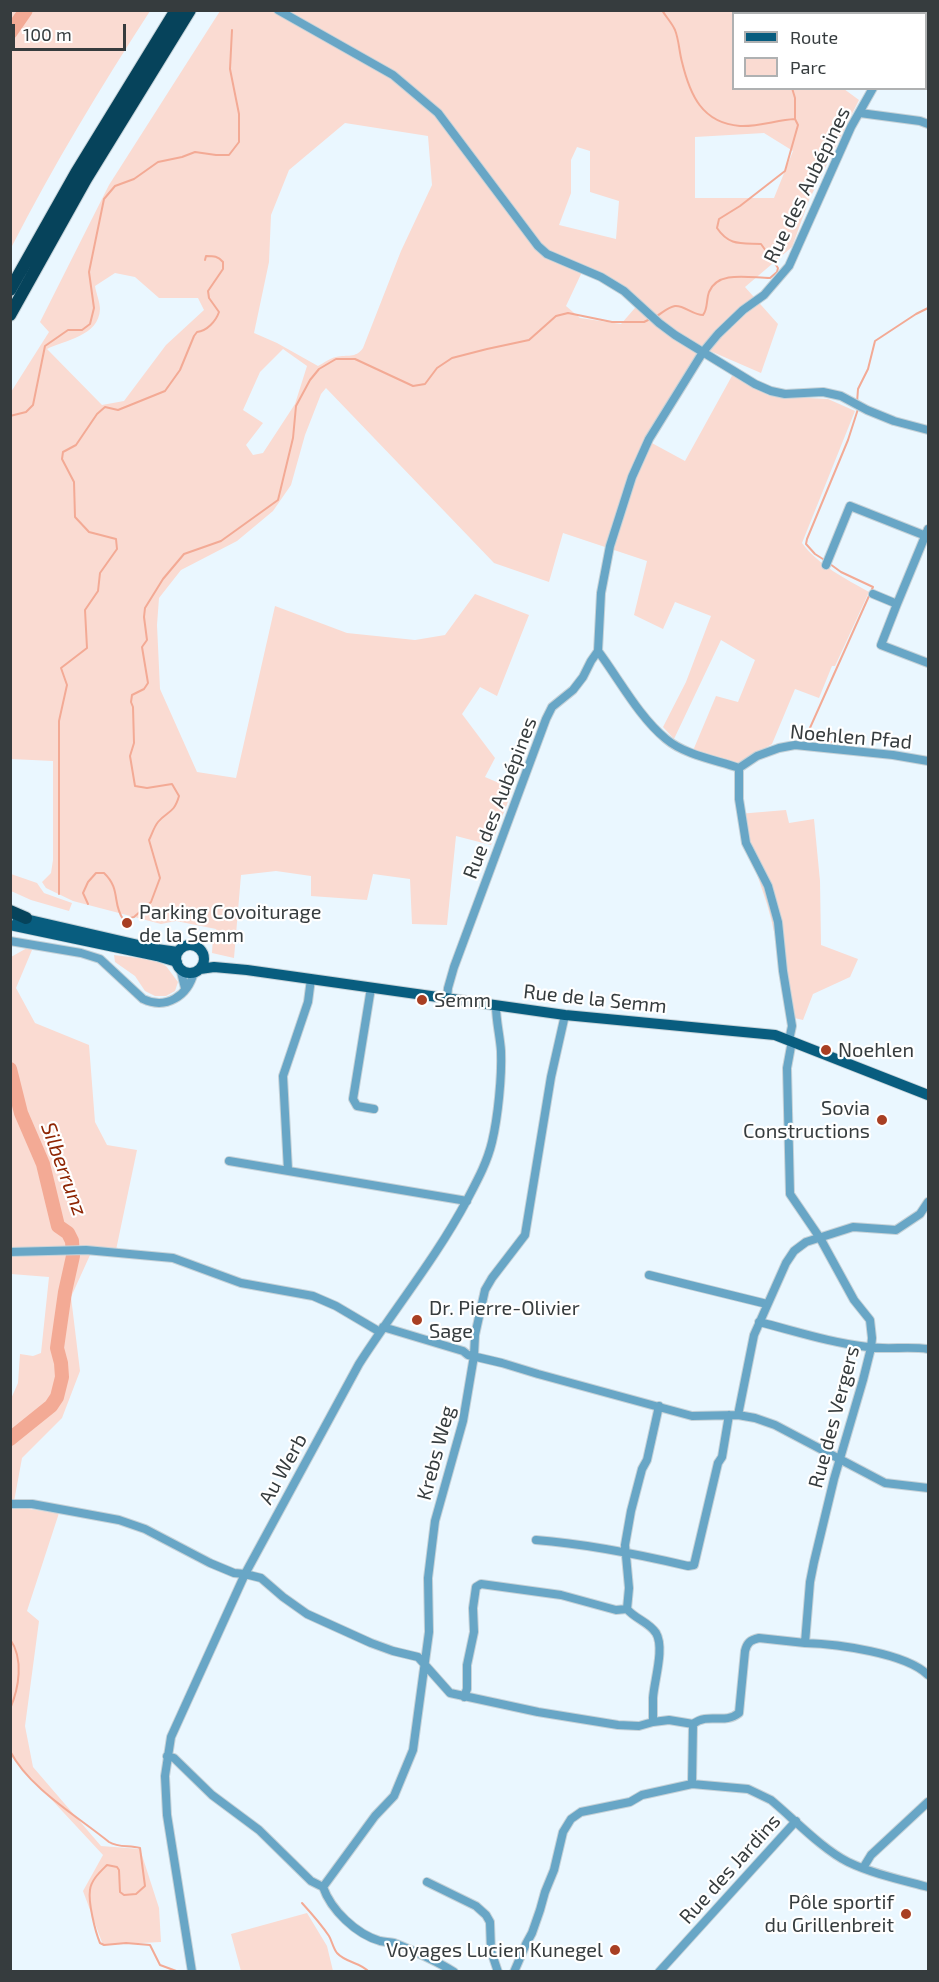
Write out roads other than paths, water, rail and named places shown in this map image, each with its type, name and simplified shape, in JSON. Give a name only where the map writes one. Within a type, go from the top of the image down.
[{"type":"highway","points":[[10,290],[76,173],[176,10]]},
{"type":"highway","points":[[10,315],[86,179],[190,10]]},
{"type":"highway","points":[[10,911],[26,918]]},
{"type":"main road","points":[[10,915],[156,949],[178,961],[186,972],[197,970],[204,963],[204,957],[199,948],[192,945],[184,946],[178,961]]},
{"type":"main road","points":[[10,925],[178,961]]},
{"type":"main road","name":"Rue de la Semm","points":[[204,957],[247,970]]},
{"type":"main road","name":"Rue de la Semm","points":[[197,970],[210,967],[247,970],[566,1015],[776,1035],[928,1095]]},
{"type":"street","points":[[278,10],[393,75],[438,113],[543,251],[601,277],[624,291],[659,323],[755,384],[784,394],[823,392],[841,396],[894,421],[928,430]]},
{"type":"street","name":"Rue des Aubépines","points":[[447,999],[454,967],[546,719],[552,707],[573,690],[583,677],[598,651],[602,592],[610,546],[632,477],[649,439],[703,352],[743,310],[764,295],[789,266],[851,127],[872,90]]},
{"type":"street","points":[[860,114],[928,123]]},
{"type":"street","points":[[826,565],[850,506],[927,533],[881,645],[928,663]]},
{"type":"street","points":[[873,594],[897,604]]},
{"type":"street","points":[[598,651],[641,712],[666,739],[682,749],[739,768]]},
{"type":"street","name":"Noehlen Pfad","points":[[739,768],[757,756],[795,745],[928,761]]},
{"type":"street","name":"Rue des Vergers","points":[[739,768],[739,799],[746,843],[768,886],[778,922],[792,1026],[787,1068],[790,1194],[820,1238],[854,1300],[870,1320],[871,1348],[810,1582],[805,1643]]},
{"type":"street","points":[[10,941],[81,953],[100,959],[150,1003],[170,1002],[180,996],[197,970]]},
{"type":"street","points":[[178,961],[185,988]]},
{"type":"street","points":[[288,1170],[283,1076],[308,1002],[311,979]]},
{"type":"street","points":[[371,988],[353,1099],[357,1106],[374,1109]]},
{"type":"street","name":"Au Werb","points":[[192,1971],[166,1815],[166,1755],[171,1737],[245,1574],[360,1364],[382,1329],[429,1266],[480,1176],[492,1141],[499,1089],[501,1052],[496,1023],[496,1006]]},
{"type":"street","name":"Krebs Weg","points":[[323,1887],[375,1816],[394,1796],[413,1750],[429,1632],[428,1578],[435,1521],[463,1421],[474,1356],[474,1335],[485,1290],[525,1235],[551,1077],[566,1015]]},
{"type":"street","points":[[230,1161],[466,1201]]},
{"type":"street","points":[[536,1540],[568,1542],[625,1551],[688,1566],[694,1564],[718,1463],[722,1457],[734,1415],[754,1335],[786,1263],[794,1251],[806,1242],[853,1227],[896,1230],[920,1214],[928,1202]]},
{"type":"street","points":[[10,1252],[78,1250],[173,1258],[241,1283],[313,1296],[382,1329],[692,1416],[734,1415],[755,1418],[775,1425],[840,1460],[894,1485],[928,1488]]},
{"type":"street","points":[[649,1275],[766,1304]]},
{"type":"street","points":[[759,1322],[851,1345],[871,1348],[928,1349]]},
{"type":"street","points":[[627,1609],[629,1587],[625,1551],[631,1511],[642,1469],[647,1460],[659,1406]]},
{"type":"street","points":[[10,1504],[32,1504],[119,1520],[145,1529],[234,1573],[261,1578],[283,1598],[307,1614],[371,1643],[418,1657],[450,1693],[464,1697],[618,1725],[639,1726],[669,1720],[693,1724],[705,1718],[728,1719],[739,1713],[747,1644],[759,1638],[830,1644],[904,1661],[917,1666],[928,1676]]},
{"type":"street","points":[[464,1697],[467,1689],[467,1665],[474,1632],[474,1595],[476,1587],[481,1584],[561,1595],[616,1610],[627,1609],[647,1624],[655,1631],[659,1650],[653,1697],[653,1722]]},
{"type":"street","points":[[692,1784],[693,1724]]},
{"type":"street","points":[[166,1755],[174,1758],[227,1808],[259,1830],[311,1881],[323,1887],[325,1894],[348,1924],[380,1941],[390,1942],[454,1971]]},
{"type":"street","points":[[514,1971],[532,1933],[544,1892],[554,1870],[563,1832],[571,1819],[581,1812],[630,1802],[642,1795],[692,1784],[748,1789],[771,1800],[796,1821]]},
{"type":"street","points":[[862,1868],[871,1855],[928,1802]]},
{"type":"street","name":"Rue des Jardins","points":[[659,1971],[796,1821],[846,1861],[862,1868],[928,1887]]},
{"type":"street","points":[[427,1882],[476,1906],[486,1915],[490,1922],[491,1951],[498,1971]]},
{"type":"waterway","points":[[10,33],[26,10]]},
{"type":"waterway","points":[[657,316],[675,306],[703,315],[713,285],[735,277],[770,278],[777,272],[778,268],[761,244],[731,241],[717,228],[719,219],[740,206],[785,171],[798,125],[795,119],[740,126],[727,124],[707,113],[689,86],[675,30],[662,10]]},
{"type":"waterway","points":[[10,416],[26,412],[33,405],[45,346],[68,330],[82,330],[90,324],[94,308],[89,272],[104,199],[115,186],[134,179],[158,162],[195,152],[229,155],[239,142],[239,114],[230,69],[232,30]]},
{"type":"waterway","points":[[793,90],[795,119]]},
{"type":"waterway","points":[[59,894],[59,721],[67,685],[61,668],[87,648],[85,610],[98,591],[100,573],[117,549],[116,539],[89,532],[75,517],[74,482],[62,459],[63,452],[76,445],[97,414],[105,407],[118,410],[165,391],[180,370],[194,336],[211,325],[219,312],[209,298],[208,291],[223,269],[223,262],[214,256],[206,256],[205,260]]},
{"type":"waterway","points":[[857,403],[858,389],[868,369],[875,341],[928,308]]},
{"type":"waterway","points":[[88,904],[83,893],[88,882],[96,873],[104,873],[113,885],[123,919],[134,917],[151,902],[160,878],[149,840],[161,818],[173,809],[179,796],[172,784],[147,788],[135,786],[130,756],[134,743],[131,702],[132,695],[144,689],[148,683],[142,647],[147,640],[145,608],[163,579],[184,554],[221,541],[278,500],[293,438],[296,406],[310,380],[319,369],[336,359],[355,359],[413,386],[425,384],[437,368],[452,358],[529,340],[556,316],[568,313],[612,322],[644,322],[652,318]]},
{"type":"waterway","points":[[826,561],[806,544],[807,539],[848,440],[858,409]]},
{"type":"waterway","points":[[830,564],[841,572],[873,587],[805,739],[842,743],[843,746]]},
{"type":"waterway","name":"Silberrunz","points":[[10,1069],[21,1113],[43,1164],[58,1226],[68,1233],[72,1241],[73,1256],[57,1348],[62,1377],[57,1397],[51,1406],[10,1439]]},
{"type":"waterway","points":[[10,1639],[19,1664],[18,1683],[10,1709]]},
{"type":"waterway","points":[[10,1751],[18,1764],[41,1789],[109,1842],[140,1848],[145,1886],[136,1894],[124,1895],[120,1892],[117,1867],[107,1865],[92,1883],[90,1902],[100,1943],[104,1945],[126,1943],[150,1945],[160,1965],[179,1972]]},
{"type":"waterway","points":[[302,1903],[326,1932],[337,1953],[369,1972]]},
{"type":"place","name":"Parking Covoiturage de la Semm","points":[[127,923]]},
{"type":"place","name":"Semm","points":[[422,1000]]},
{"type":"place","name":"Noehlen","points":[[826,1050]]},
{"type":"place","name":"Sovia Constructions","points":[[882,1120]]},
{"type":"place","name":"Dr. Pierre-Olivier Sage","points":[[417,1320]]},
{"type":"place","name":"Pôle sportif du Grillenbreit","points":[[906,1914]]},
{"type":"place","name":"Voyages Lucien Kunegel","points":[[615,1950]]}]
